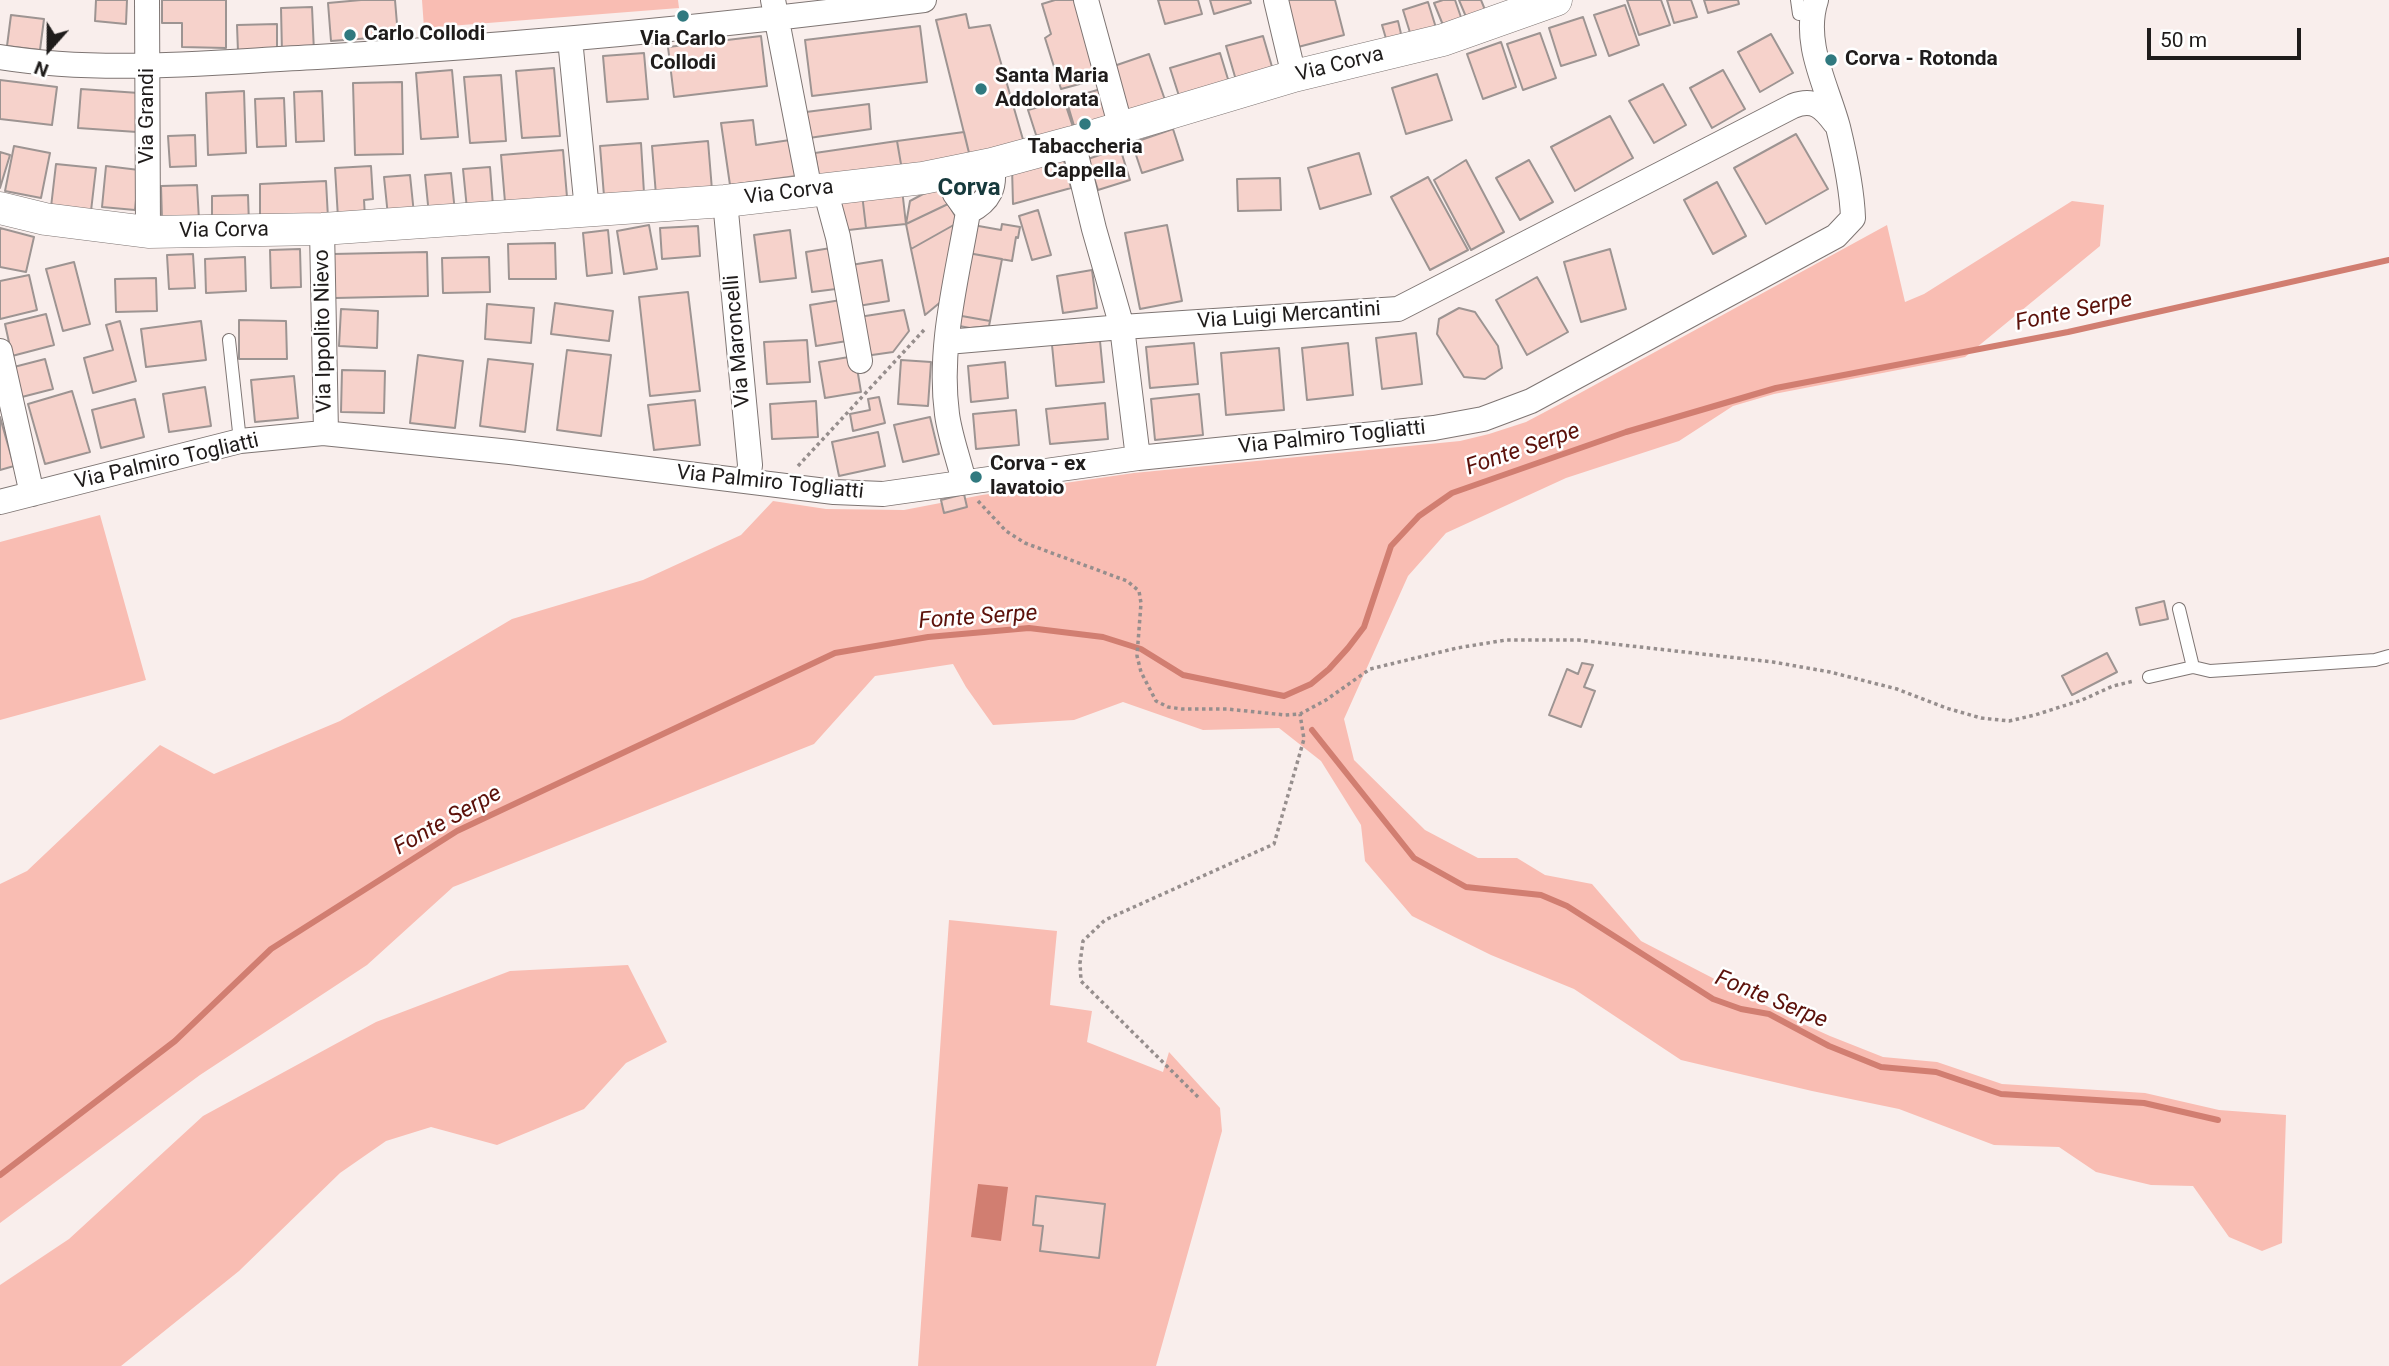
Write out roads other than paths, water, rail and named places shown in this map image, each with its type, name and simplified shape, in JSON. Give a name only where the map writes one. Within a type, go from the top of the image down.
[{"type":"street","name":"Via Grandi","points":[[147,0],[148,232]]},
{"type":"street","points":[[0,57],[46,64],[147,66],[426,50],[570,39],[775,10],[924,0]]},
{"type":"street","points":[[1086,0],[1121,128]]},
{"type":"street","points":[[1276,0],[1294,76]]},
{"type":"street","name":"Via Corva","points":[[0,208],[45,219],[148,232],[322,229],[724,201],[948,174],[1073,142],[1294,76],[1443,40],[1519,6],[1556,0]]},
{"type":"street","points":[[1793,106],[1805,77],[1804,3]]},
{"type":"street","points":[[1804,3],[1817,61],[1838,126]]},
{"type":"street","points":[[775,10],[817,190],[838,237],[860,361]]},
{"type":"street","points":[[570,39],[587,211]]},
{"type":"street","points":[[1793,106],[1802,102],[1823,107],[1838,126]]},
{"type":"street","name":"Via Luigi Mercantini","points":[[947,342],[1122,327],[1398,309],[1793,106]]},
{"type":"street","name":"Via Palmiro Togliatti","points":[[0,502],[240,441],[326,433],[483,449],[792,487],[883,495],[1138,458],[1434,428],[1483,419],[1531,401],[1836,236],[1853,218],[1853,201],[1838,126]]},
{"type":"street","points":[[1073,142],[1122,327],[1138,458]]},
{"type":"street","points":[[968,212],[986,201],[992,192],[992,163]]},
{"type":"street","points":[[948,174],[955,194],[968,212],[950,309],[947,342],[947,418],[964,482]]},
{"type":"street","name":"Via Maroncelli","points":[[724,201],[750,464],[748,481]]},
{"type":"street","name":"Via Ippolito Nievo","points":[[322,229],[326,433]]},
{"type":"street","points":[[0,351],[32,494]]},
{"type":"lane","points":[[229,340],[240,441]]},
{"type":"lane","points":[[2179,608],[2193,667]]},
{"type":"lane","points":[[2149,677],[2193,667],[2210,671],[2375,660],[2389,656]]},
{"type":"waterway","name":"Fonte Serpe","points":[[0,1175],[175,1041],[271,949],[457,831],[835,653],[928,637],[1029,628],[1103,637],[1141,649],[1183,675],[1284,696],[1311,684],[1348,648],[1364,627],[1391,546],[1419,516],[1452,493],[1626,432],[1776,388],[2068,332],[2389,260]]},
{"type":"waterway","name":"Fonte Serpe","points":[[1312,730],[1414,858],[1466,887],[1541,895],[1567,906],[1713,999],[1741,1009],[1769,1014],[1829,1046],[1881,1067],[1936,1072],[2001,1094],[2144,1103],[2218,1120]]},
{"type":"place","name":"Via Carlo Collodi","points":[[683,16]]},
{"type":"place","name":"Carlo Collodi","points":[[350,35]]},
{"type":"place","name":"Corva - Rotonda","points":[[1831,60]]},
{"type":"place","name":"Santa Maria Addolorata","points":[[981,89]]},
{"type":"place","name":"Tabaccheria Cappella","points":[[1085,124]]},
{"type":"place","name":"Corva - ex lavatoio","points":[[976,477]]},
{"type":"district","name":"Corva","points":[[969,189]]}]
